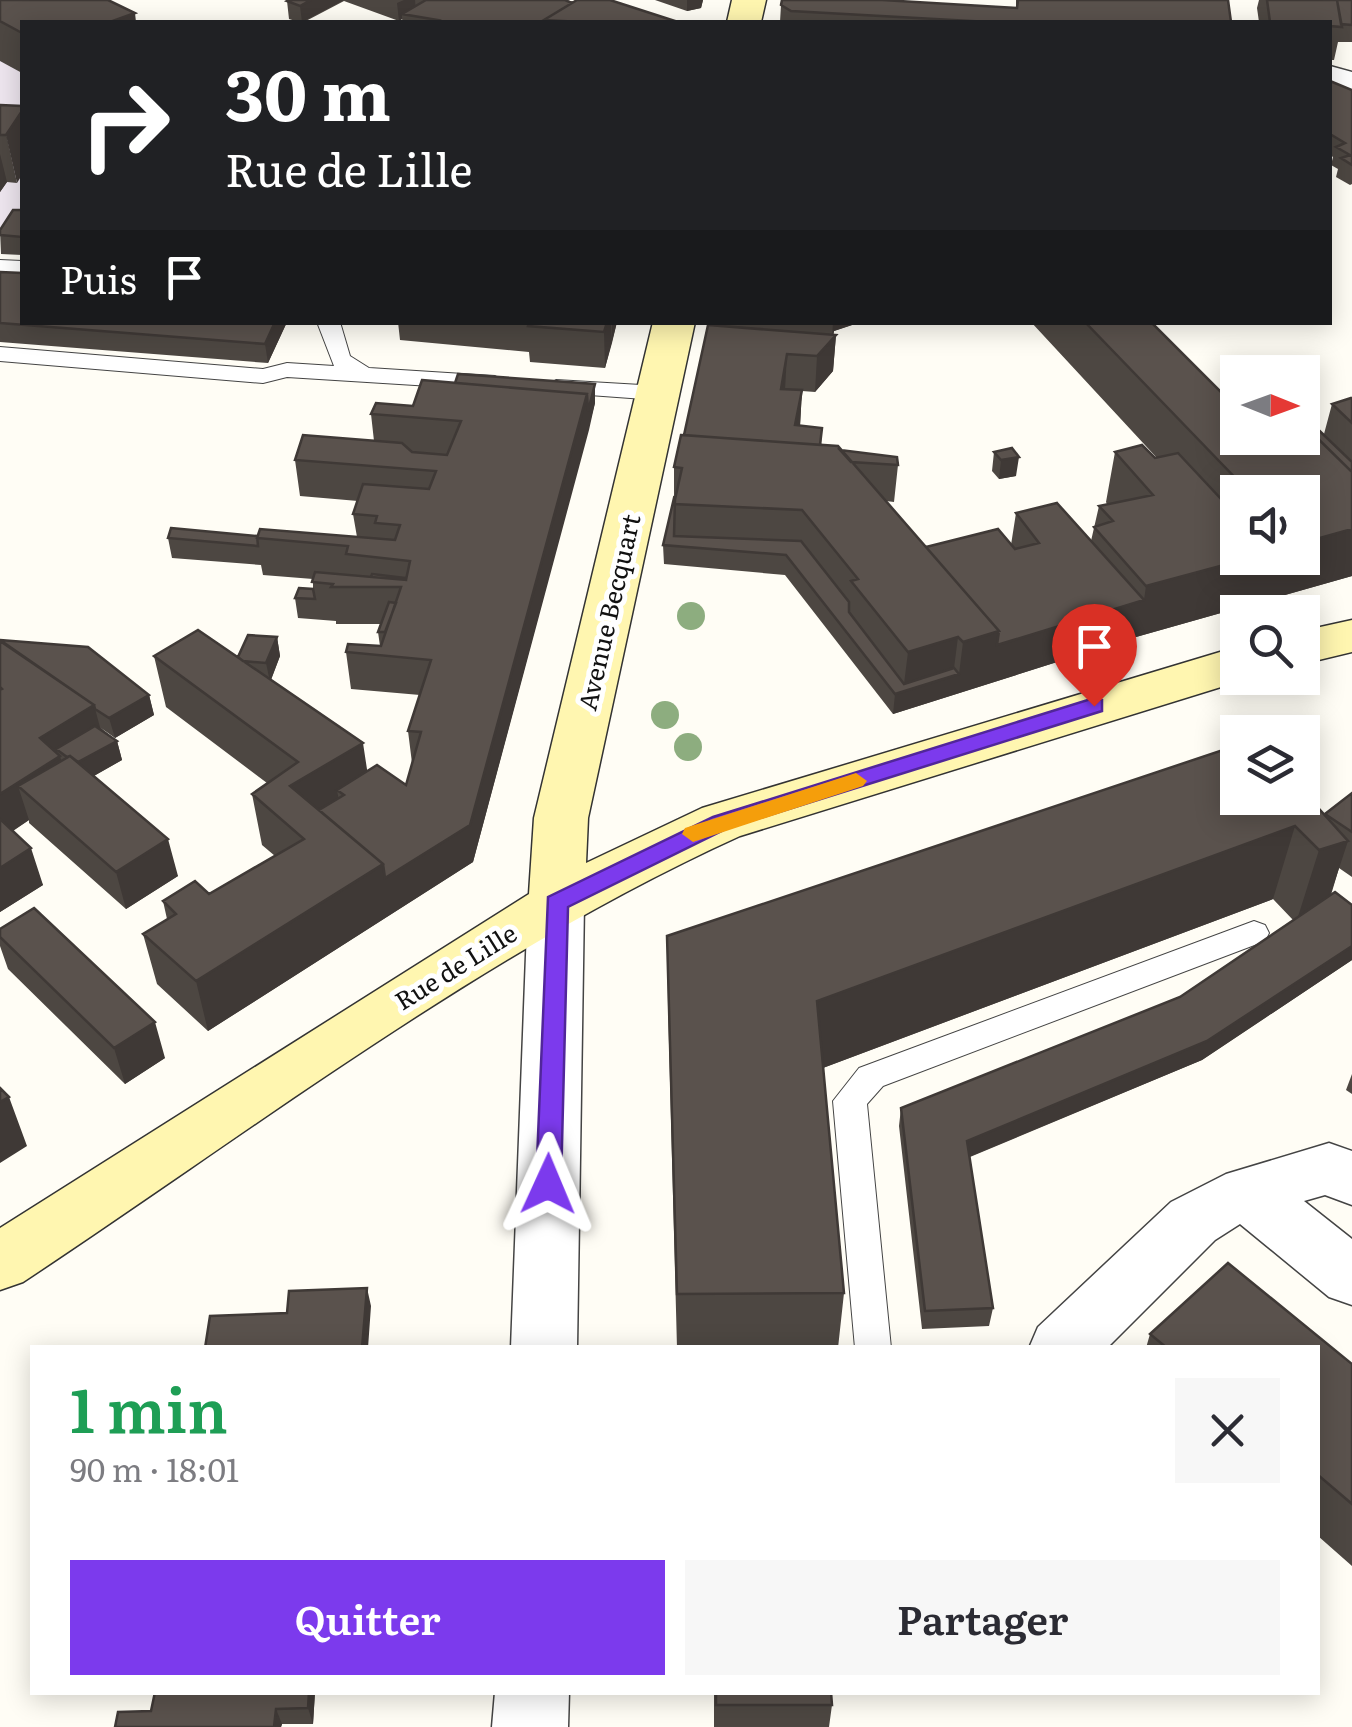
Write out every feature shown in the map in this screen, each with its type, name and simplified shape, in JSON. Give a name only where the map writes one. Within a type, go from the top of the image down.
[{"type":"street","name":"Avenue Becquart","points":[[556,903],[561,818],[673,325]]},
{"type":"street","points":[[1320,644],[1352,636]]},
{"type":"street","name":"Rue de Lille","points":[[0,1262],[556,903],[720,822],[1220,669]]},
{"type":"street","points":[[544,1345],[556,903]]},
{"type":"street","points":[[1065,1345],[1193,1221],[1248,1193],[1313,1171],[1329,1169],[1352,1178]]},
{"type":"street","points":[[1248,1193],[1352,1276]]},
{"type":"street","points":[[530,1727],[532,1695]]},
{"type":"lane","points":[[329,325],[339,359],[363,375]]},
{"type":"lane","points":[[0,354],[263,376],[287,370],[658,394]]},
{"type":"lane","points":[[873,1345],[850,1101],[871,1077],[1254,933]]},
{"type":"shaded area","points":[[0,0],[20,20],[20,215],[0,235]]},
{"type":"building","points":[[0,0],[108,0],[135,13],[116,20],[20,20],[20,32],[0,21]]},
{"type":"building","points":[[289,0],[311,0],[300,6]]},
{"type":"building","points":[[426,0],[572,3],[544,20],[438,20],[402,14]]},
{"type":"building","points":[[577,0],[610,0],[672,20],[544,20]]},
{"type":"building","points":[[782,0],[882,0],[1017,8],[1018,0],[1228,0],[1231,20],[953,20],[791,11],[781,5]]},
{"type":"building","points":[[1267,0],[1337,0],[1342,27],[1332,26],[1332,20],[1270,20]]},
{"type":"building","points":[[1337,0],[1352,0],[1352,25],[1341,24]]},
{"type":"building","points":[[1332,82],[1352,90],[1352,165],[1341,158],[1350,155],[1336,147],[1345,143],[1332,135]]},
{"type":"building","points":[[0,105],[20,106],[20,114],[6,135],[0,135]]},
{"type":"building","points":[[13,210],[20,210],[20,237],[0,235]]},
{"type":"building","points":[[0,272],[20,273],[20,325],[0,323]]},
{"type":"building","points":[[25,325],[274,325],[265,344]]},
{"type":"building","points":[[528,325],[606,325],[604,332]]},
{"type":"building","points":[[708,325],[836,335],[817,356],[787,354],[781,389],[802,390],[795,425],[822,428],[820,445],[684,435]]},
{"type":"building","points":[[1088,325],[1154,325],[1220,391],[1220,455],[1320,455],[1320,441],[1352,472],[1352,529],[1320,538],[1320,475],[1233,475]]},
{"type":"building","points":[[458,374],[595,384],[588,411],[587,394],[455,383]]},
{"type":"building","points":[[422,380],[587,394],[470,825],[385,878],[383,864],[319,810],[344,795],[337,790],[377,765],[406,785],[421,732],[408,731],[431,660],[346,652],[348,644],[381,646],[401,587],[331,587],[333,584],[312,582],[315,572],[406,580],[410,561],[346,554],[348,546],[257,538],[260,529],[395,540],[400,525],[375,523],[377,516],[353,514],[363,484],[429,489],[436,471],[295,460],[303,435],[402,443],[412,452],[447,455],[461,421],[371,414],[376,403],[413,406]]},
{"type":"building","points":[[1352,399],[1352,423],[1332,404]]},
{"type":"building","points":[[1320,431],[1352,462],[1352,472],[1320,441]]},
{"type":"building","points":[[681,435],[838,446],[999,631],[963,642],[958,637],[908,652],[851,581],[858,579],[802,510],[674,504],[682,468],[674,467]]},
{"type":"building","points":[[1142,445],[1155,458],[1178,453],[1220,498],[1220,566],[1146,586],[1094,527],[1113,521],[1099,506],[1153,495],[1115,452]]},
{"type":"building","points":[[1012,448],[1019,457],[1001,460],[994,452]]},
{"type":"building","points":[[840,450],[897,457],[898,465],[851,462]]},
{"type":"building","points":[[674,498],[674,536],[801,541],[849,602],[849,612],[904,684],[954,668],[959,674],[895,694],[786,555],[663,545]]},
{"type":"building","points":[[1057,503],[1144,600],[997,645],[999,631],[926,547],[998,529],[1015,549],[1039,543],[1016,513]]},
{"type":"building","points":[[171,528],[257,536],[258,546],[168,538]]},
{"type":"building","points":[[372,574],[406,578],[406,580],[371,577]]},
{"type":"building","points":[[299,588],[313,589],[315,599],[295,598]]},
{"type":"building","points":[[389,602],[396,603],[385,632],[378,632]]},
{"type":"building","points":[[198,630],[363,743],[290,786],[383,864],[196,981],[143,934],[176,914],[163,901],[195,881],[209,894],[304,839],[252,794],[298,762],[154,656]]},
{"type":"building","points":[[248,635],[277,637],[266,663],[238,657]]},
{"type":"building","points":[[0,640],[88,647],[149,695],[109,718]]},
{"type":"building","points":[[0,641],[94,705],[40,738],[60,756],[0,794],[2,689]]},
{"type":"building","points":[[95,726],[117,741],[78,762],[56,749]]},
{"type":"building","points":[[1220,751],[1220,815],[1320,815],[1320,810],[1348,841],[1319,850],[1295,826],[817,1001],[844,1293],[677,1294],[667,936]]},
{"type":"building","points":[[70,756],[168,839],[116,872],[18,786]]},
{"type":"building","points":[[1352,793],[1352,832],[1325,814]]},
{"type":"building","points":[[0,819],[31,848],[0,868]]},
{"type":"building","points":[[1335,892],[1352,905],[1352,946],[1207,1041],[967,1141],[993,1308],[925,1311],[901,1108],[1180,997]]},
{"type":"building","points":[[34,908],[155,1022],[114,1048],[0,937],[0,929]]},
{"type":"building","points":[[0,1088],[9,1097],[0,1102]]},
{"type":"building","points":[[1228,1263],[1352,1364],[1352,1504],[1320,1477],[1320,1345],[1163,1345],[1150,1334]]},
{"type":"building","points":[[367,1288],[362,1345],[205,1345],[210,1316],[287,1313],[289,1291]]},
{"type":"building","points":[[154,1695],[309,1695],[308,1708],[276,1709],[274,1727],[115,1727],[118,1712],[151,1711]]},
{"type":"building","points":[[716,1695],[831,1695],[832,1705],[716,1705]]},
{"type":"slow traffic","points":[[693,834],[720,822],[856,781]]},
{"type":"route","points":[[548,1184],[556,903],[638,859],[720,822],[1094,706]]}]
